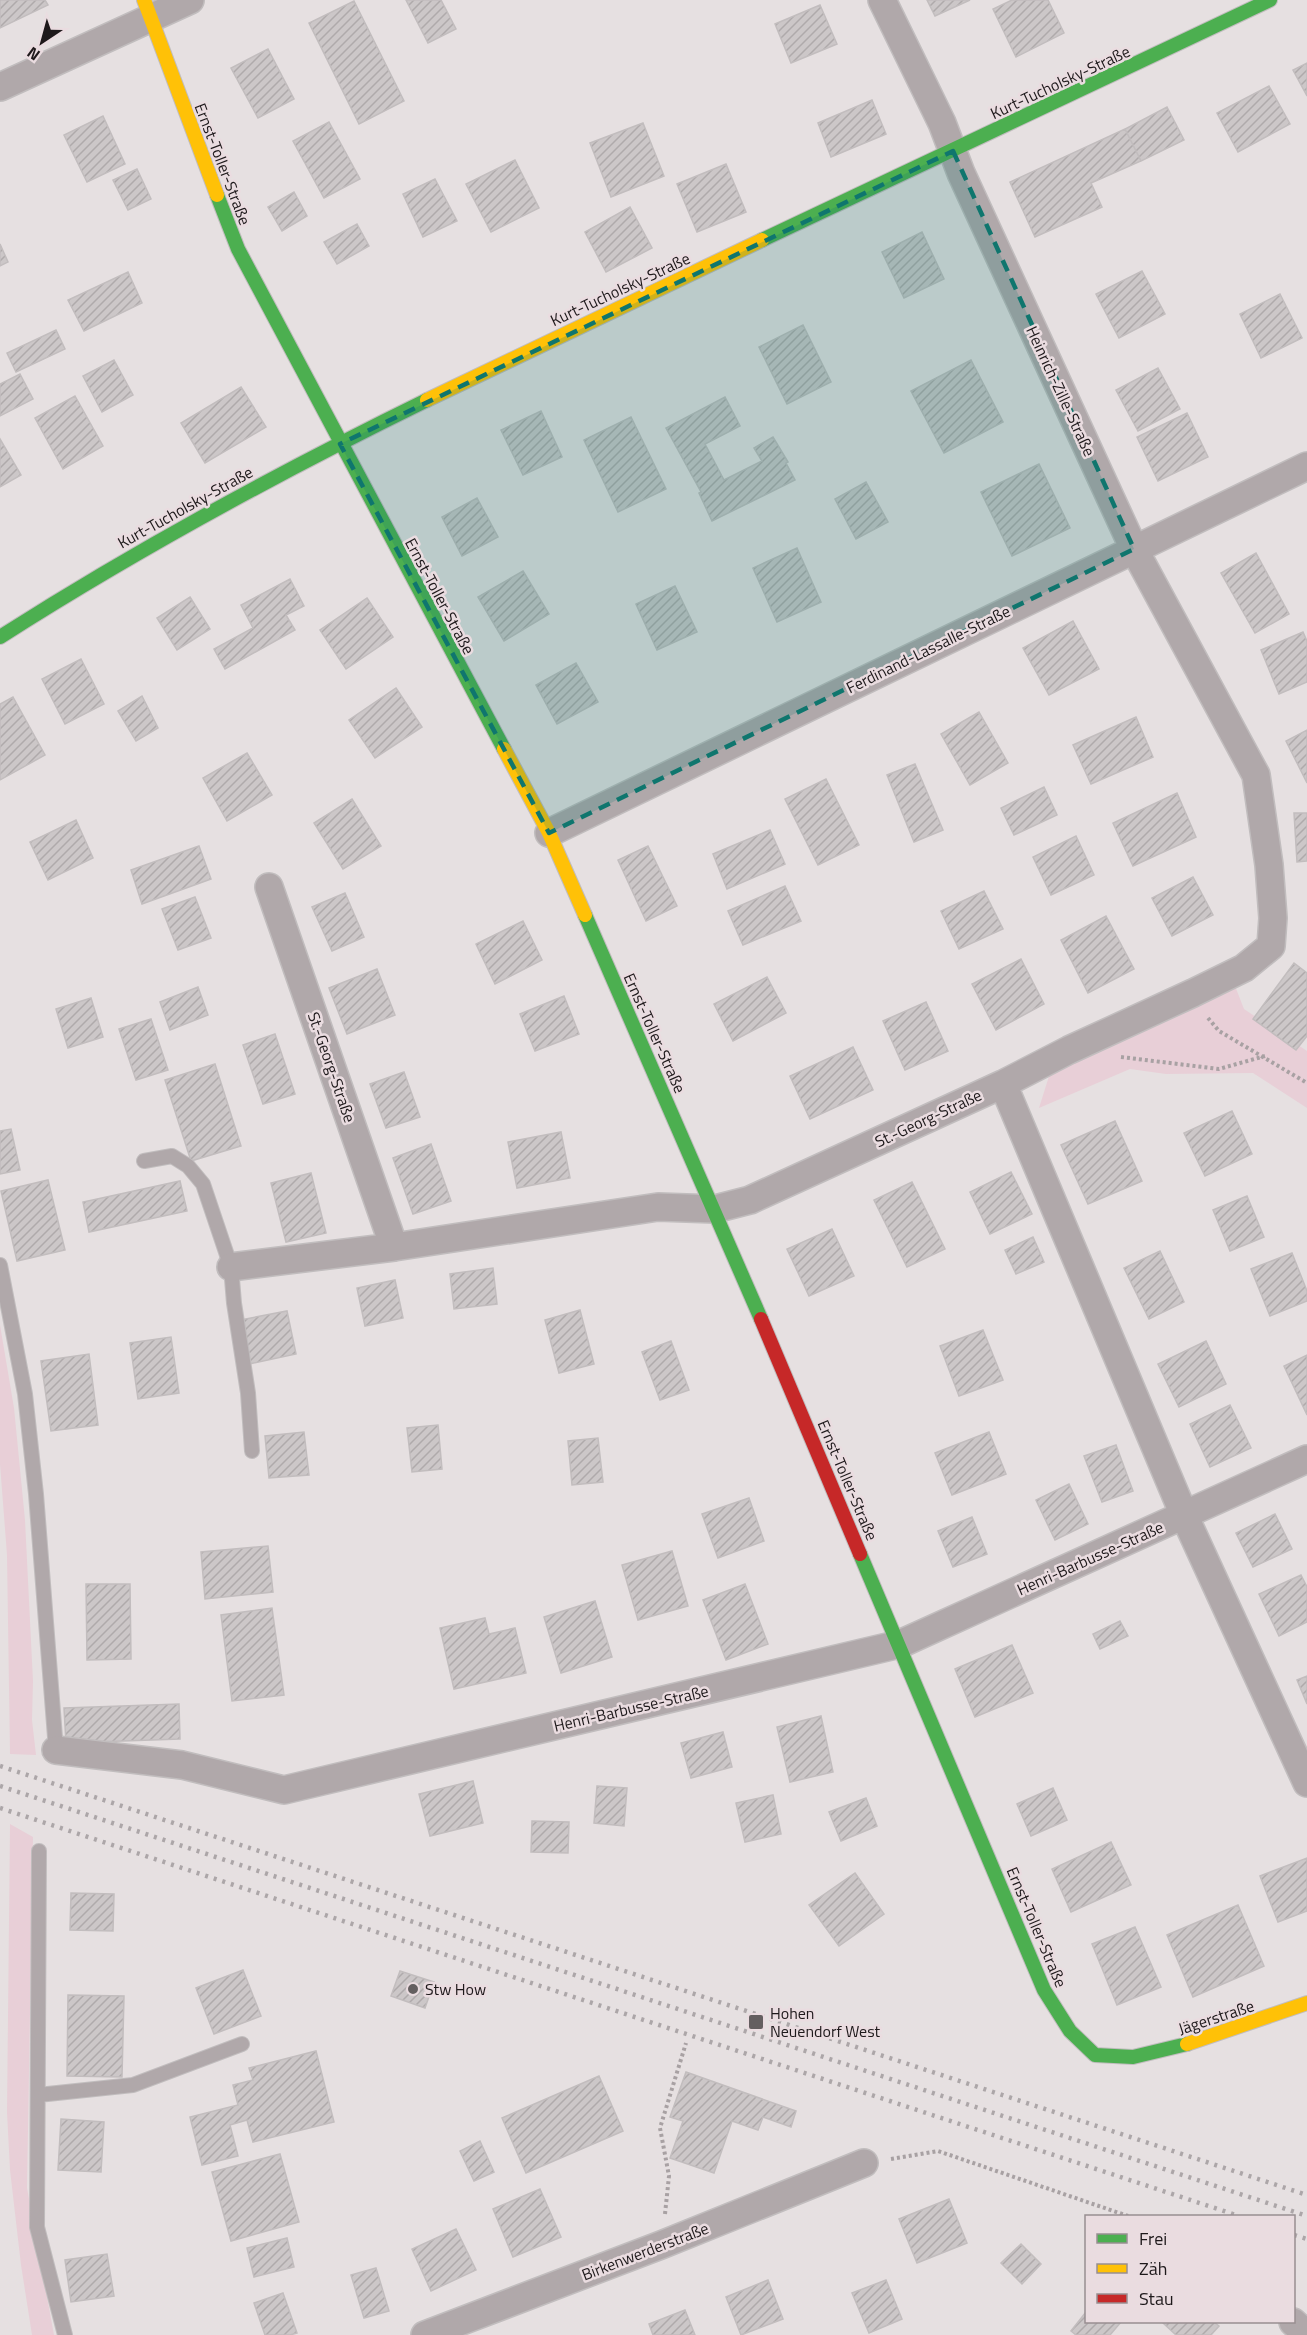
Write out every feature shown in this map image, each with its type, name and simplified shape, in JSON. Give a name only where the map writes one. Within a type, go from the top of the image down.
[{"type":"street","points":[[0,87],[148,9],[190,0]]},
{"type":"street","name":"Heinrich-Zille-Straße","points":[[882,0],[942,123],[1134,549],[1256,775]]},
{"type":"street","name":"Kurt-Tucholsky-Straße","points":[[0,637],[103,571],[232,498],[405,410],[1270,0]]},
{"type":"street","name":"Ernst-Toller-Straße","points":[[148,9],[163,55],[238,249],[549,833],[715,1209],[1044,1990],[1070,2031],[1095,2055],[1133,2057]]},
{"type":"street","name":"Ferdinand-Lassalle-Straße","points":[[549,833],[1307,466]]},
{"type":"street","name":"St.-Georg-Straße","points":[[231,1267],[394,1247],[658,1207],[715,1209],[750,1200],[1003,1084],[1068,1050],[1193,993],[1244,968],[1271,946],[1273,918],[1269,865],[1256,775]]},
{"type":"street","name":"St.-Georg-Straße","points":[[269,887],[394,1247]]},
{"type":"street","name":"Henri-Barbusse-Straße","points":[[1003,1084],[1184,1515],[1307,1783]]},
{"type":"street","name":"Henri-Barbusse-Straße","points":[[56,1750],[182,1765],[284,1790],[900,1644],[1307,1459]]},
{"type":"street","name":"Jägerstraße","points":[[1133,2057],[1193,2043],[1307,2003]]},
{"type":"street","name":"Birkenwerderstraße","points":[[425,2335],[661,2245],[864,2163]]},
{"type":"street","points":[[1294,2323],[1307,2335]]},
{"type":"lane","points":[[144,1161],[172,1156],[188,1166],[203,1184],[231,1267],[234,1303],[248,1393],[252,1451]]},
{"type":"lane","points":[[0,1265],[26,1394],[56,1750]]},
{"type":"lane","points":[[39,1851],[37,2227],[65,2335]]},
{"type":"lane","points":[[38,2095],[133,2085],[242,2044]]},
{"type":"path","points":[[1193,993],[1210,1022],[1219,1031],[1265,1056],[1307,1083]]},
{"type":"path","points":[[1119,1057],[1219,1069],[1265,1056]]},
{"type":"path","points":[[661,2245],[669,2176],[660,2128],[686,2043]]},
{"type":"path","points":[[864,2163],[939,2151],[1122,2215]]},
{"type":"highlighted area","points":[[953,151],[1134,549],[549,833],[340,444]]},
{"type":"shaded area","points":[[1235,986],[1244,1009],[1307,1051],[1307,1108],[1253,1073],[1166,1074],[1130,1069],[1039,1108],[1050,1073]]},
{"type":"shaded area","points":[[0,1325],[14,1408],[25,1520],[33,1681],[32,1720],[36,1755],[10,1754],[7,1555],[0,1464]]},
{"type":"shaded area","points":[[10,1824],[33,1837],[27,2188],[54,2335],[32,2335],[10,2170],[7,2112]]},
{"type":"building","points":[[0,0],[45,0],[48,5],[0,28]]},
{"type":"building","points":[[406,0],[441,0],[456,29],[428,43]]},
{"type":"building","points":[[927,0],[970,0],[935,16]]},
{"type":"building","points":[[1012,0],[1048,0],[1064,33],[1016,57],[993,9]]},
{"type":"building","points":[[354,1],[404,101],[359,124],[309,23]]},
{"type":"building","points":[[820,5],[837,44],[791,63],[775,24]]},
{"type":"building","points":[[268,49],[294,99],[258,118],[231,68]]},
{"type":"building","points":[[1307,63],[1307,96],[1293,70]]},
{"type":"building","points":[[1269,86],[1290,124],[1238,152],[1217,113]]},
{"type":"building","points":[[872,100],[886,134],[831,157],[818,123]]},
{"type":"building","points":[[1167,107],[1184,140],[1141,161],[1125,129]]},
{"type":"building","points":[[103,116],[125,164],[87,182],[64,135]]},
{"type":"building","points":[[329,122],[360,179],[324,198],[293,141]]},
{"type":"building","points":[[643,123],[664,176],[611,197],[590,143]]},
{"type":"building","points":[[1125,129],[1141,161],[1091,183],[1102,207],[1035,237],[1010,182]]},
{"type":"building","points":[[515,160],[539,208],[491,232],[466,184]]},
{"type":"building","points":[[726,164],[746,212],[697,232],[677,184]]},
{"type":"building","points":[[137,169],[151,199],[128,210],[113,180]]},
{"type":"building","points":[[435,179],[457,221],[423,237],[403,194]]},
{"type":"building","points":[[294,192],[307,216],[282,231],[268,207]]},
{"type":"building","points":[[630,207],[652,248],[606,272],[585,232]]},
{"type":"building","points":[[357,224],[369,246],[337,264],[324,242]]},
{"type":"building","points":[[922,232],[944,279],[904,298],[882,252]]},
{"type":"building","points":[[0,244],[8,262],[0,266]]},
{"type":"building","points":[[1142,271],[1165,314],[1119,338],[1096,294]]},
{"type":"building","points":[[128,272],[142,303],[84,331],[68,300]]},
{"type":"building","points":[[1280,294],[1302,338],[1261,358],[1240,314]]},
{"type":"building","points":[[803,325],[831,382],[787,404],[759,347]]},
{"type":"building","points":[[56,330],[65,349],[16,372],[7,353]]},
{"type":"building","points":[[114,360],[133,395],[102,412],[83,376]]},
{"type":"building","points":[[971,360],[1003,422],[944,453],[911,391]]},
{"type":"building","points":[[1158,368],[1180,409],[1138,431],[1116,390]]},
{"type":"building","points":[[20,374],[33,399],[0,416],[0,384]]},
{"type":"building","points":[[241,387],[266,427],[205,463],[181,423]]},
{"type":"building","points":[[75,396],[103,446],[63,469],[35,418]]},
{"type":"building","points":[[725,397],[740,426],[705,444],[724,480],[762,461],[754,448],[773,437],[788,462],[786,463],[795,480],[712,521],[699,493],[701,492],[666,428]]},
{"type":"building","points":[[541,411],[562,457],[523,475],[501,430]]},
{"type":"building","points":[[1187,413],[1208,457],[1158,481],[1137,437]]},
{"type":"building","points":[[631,417],[666,489],[618,512],[584,440]]},
{"type":"building","points":[[0,439],[21,475],[0,487]]},
{"type":"building","points":[[1039,464],[1070,528],[1012,556],[981,492]]},
{"type":"building","points":[[866,482],[888,522],[856,539],[835,499]]},
{"type":"building","points":[[477,498],[498,537],[462,556],[442,517]]},
{"type":"building","points":[[797,548],[821,602],[777,622],[753,568]]},
{"type":"building","points":[[1256,553],[1289,614],[1255,633],[1221,573]]},
{"type":"building","points":[[523,571],[549,614],[504,641],[478,597]]},
{"type":"building","points":[[290,579],[304,606],[286,615],[295,630],[225,669],[214,649],[253,628],[241,605]]},
{"type":"building","points":[[675,586],[697,632],[657,650],[636,604]]},
{"type":"building","points":[[190,597],[210,629],[177,650],[157,618]]},
{"type":"building","points":[[367,598],[393,637],[346,669],[320,630]]},
{"type":"building","points":[[1073,621],[1099,669],[1049,695],[1023,648]]},
{"type":"building","points":[[1303,632],[1307,641],[1307,682],[1279,694],[1261,650]]},
{"type":"building","points":[[81,659],[104,704],[65,724],[42,679]]},
{"type":"building","points":[[576,663],[598,702],[557,724],[536,685]]},
{"type":"building","points":[[396,688],[422,727],[375,758],[349,720]]},
{"type":"building","points":[[142,696],[158,728],[136,741],[118,711]]},
{"type":"building","points":[[13,697],[45,755],[0,780],[0,704]]},
{"type":"building","points":[[979,712],[1008,763],[970,785],[941,734]]},
{"type":"building","points":[[1136,717],[1153,757],[1091,784],[1073,745]]},
{"type":"building","points":[[1307,730],[1307,783],[1286,741]]},
{"type":"building","points":[[247,753],[272,795],[227,821],[203,778]]},
{"type":"building","points":[[915,764],[943,830],[914,842],[887,775]]},
{"type":"building","points":[[826,779],[859,845],[818,865],[785,799]]},
{"type":"building","points":[[1044,787],[1057,815],[1014,835],[1001,808]]},
{"type":"building","points":[[1177,793],[1196,837],[1133,866],[1113,823]]},
{"type":"building","points":[[352,799],[381,846],[343,869],[314,823]]},
{"type":"building","points":[[1294,813],[1307,813],[1307,861],[1297,862]]},
{"type":"building","points":[[76,820],[93,858],[48,880],[30,842]]},
{"type":"building","points":[[770,830],[785,864],[727,889],[713,854]]},
{"type":"building","points":[[1076,836],[1094,875],[1051,895],[1033,857]]},
{"type":"building","points":[[199,846],[211,879],[142,904],[131,870]]},
{"type":"building","points":[[648,846],[677,906],[646,921],[618,860]]},
{"type":"building","points":[[1193,877],[1213,915],[1172,936],[1152,898]]},
{"type":"building","points":[[785,886],[801,921],[743,945],[728,911]]},
{"type":"building","points":[[984,891],[1003,929],[959,949],[941,911]]},
{"type":"building","points":[[345,893],[364,937],[332,951],[312,907]]},
{"type":"building","points":[[195,897],[211,938],[178,950],[162,909]]},
{"type":"building","points":[[1106,916],[1134,969],[1088,993],[1061,940]]},
{"type":"building","points":[[523,921],[542,960],[495,984],[476,944]]},
{"type":"building","points":[[1021,959],[1044,1004],[996,1030],[972,984]]},
{"type":"building","points":[[1294,963],[1307,973],[1307,1036],[1296,1050],[1253,1019]]},
{"type":"building","points":[[377,969],[395,1015],[347,1034],[329,988]]},
{"type":"building","points":[[767,977],[786,1013],[733,1041],[714,1004]]},
{"type":"building","points":[[198,987],[208,1015],[170,1030],[160,1002]]},
{"type":"building","points":[[564,996],[579,1034],[535,1051],[520,1014]]},
{"type":"building","points":[[91,998],[103,1037],[68,1048],[56,1009]]},
{"type":"building","points":[[926,1002],[948,1051],[905,1070],[883,1021]]},
{"type":"building","points":[[151,1019],[168,1070],[136,1080],[119,1029]]},
{"type":"building","points":[[275,1034],[295,1094],[263,1104],[243,1045]]},
{"type":"building","points":[[853,1047],[873,1090],[810,1119],[790,1076]]},
{"type":"building","points":[[215,1064],[241,1146],[191,1161],[165,1080]]},
{"type":"building","points":[[404,1072],[420,1117],[386,1128],[370,1084]]},
{"type":"building","points":[[1232,1111],[1252,1154],[1205,1176],[1184,1133]]},
{"type":"building","points":[[1115,1121],[1142,1181],[1088,1204],[1061,1145]]},
{"type":"building","points":[[11,1129],[20,1170],[0,1174],[0,1131]]},
{"type":"building","points":[[561,1132],[570,1178],[517,1188],[508,1142]]},
{"type":"building","points":[[431,1144],[451,1201],[413,1214],[393,1158]]},
{"type":"building","points":[[1011,1172],[1032,1214],[990,1234],[970,1192]]},
{"type":"building","points":[[311,1173],[326,1233],[286,1242],[271,1183]]},
{"type":"building","points":[[48,1180],[65,1250],[17,1261],[1,1191]]},
{"type":"building","points":[[180,1181],[187,1211],[89,1232],[83,1202]]},
{"type":"building","points":[[912,1182],[945,1249],[907,1267],[874,1200]]},
{"type":"building","points":[[1247,1196],[1264,1237],[1230,1251],[1213,1210]]},
{"type":"building","points":[[832,1229],[854,1276],[809,1296],[787,1249]]},
{"type":"building","points":[[1033,1237],[1044,1262],[1016,1274],[1005,1250]]},
{"type":"building","points":[[1160,1251],[1184,1302],[1149,1319],[1124,1268]]},
{"type":"building","points":[[1292,1253],[1307,1291],[1307,1301],[1270,1316],[1251,1269]]},
{"type":"building","points":[[493,1268],[497,1304],[454,1309],[450,1274]]},
{"type":"building","points":[[395,1280],[403,1318],[365,1326],[357,1288]]},
{"type":"building","points":[[580,1310],[594,1364],[559,1373],[545,1320]]},
{"type":"building","points":[[287,1311],[296,1354],[249,1364],[240,1320]]},
{"type":"building","points":[[983,1330],[1003,1380],[959,1396],[940,1346]]},
{"type":"building","points":[[171,1337],[179,1393],[138,1399],[130,1343]]},
{"type":"building","points":[[671,1341],[689,1390],[660,1400],[642,1352]]},
{"type":"building","points":[[1206,1341],[1226,1384],[1179,1407],[1158,1364]]},
{"type":"building","points":[[89,1354],[98,1425],[51,1431],[41,1361]]},
{"type":"building","points":[[1307,1355],[1307,1415],[1284,1366]]},
{"type":"building","points":[[1230,1405],[1251,1448],[1210,1467],[1190,1424]]},
{"type":"building","points":[[438,1425],[442,1469],[412,1472],[407,1428]]},
{"type":"building","points":[[304,1432],[309,1475],[269,1478],[265,1436]]},
{"type":"building","points":[[989,1432],[1006,1474],[952,1495],[935,1453]]},
{"type":"building","points":[[598,1438],[603,1482],[572,1485],[568,1441]]},
{"type":"building","points":[[1116,1445],[1133,1491],[1102,1502],[1084,1456]]},
{"type":"building","points":[[1069,1484],[1088,1524],[1055,1540],[1036,1500]]},
{"type":"building","points":[[749,1498],[764,1541],[718,1558],[702,1514]]},
{"type":"building","points":[[1275,1514],[1292,1549],[1253,1567],[1236,1533]]},
{"type":"building","points":[[972,1517],[987,1554],[953,1567],[938,1531]]},
{"type":"building","points":[[268,1546],[273,1592],[205,1599],[201,1552]]},
{"type":"building","points":[[672,1551],[688,1606],[638,1620],[622,1565]]},
{"type":"building","points":[[1301,1575],[1307,1587],[1307,1622],[1279,1636],[1259,1594]]},
{"type":"building","points":[[86,1584],[130,1584],[131,1659],[87,1660]]},
{"type":"building","points":[[745,1584],[768,1644],[726,1660],[703,1600]]},
{"type":"building","points":[[595,1601],[612,1657],[561,1673],[544,1617]]},
{"type":"building","points":[[272,1608],[284,1695],[232,1701],[221,1615]]},
{"type":"building","points":[[485,1618],[489,1634],[515,1628],[526,1673],[454,1689],[440,1628]]},
{"type":"building","points":[[1120,1621],[1128,1636],[1100,1649],[1093,1634]]},
{"type":"building","points":[[1012,1645],[1033,1693],[975,1717],[955,1669]]},
{"type":"building","points":[[1307,1676],[1307,1704],[1297,1680]]},
{"type":"building","points":[[179,1704],[180,1739],[66,1743],[64,1708]]},
{"type":"building","points":[[821,1716],[833,1772],[790,1782],[777,1727]]},
{"type":"building","points":[[723,1732],[732,1767],[691,1778],[681,1743]]},
{"type":"building","points":[[473,1781],[483,1823],[430,1836],[419,1794]]},
{"type":"building","points":[[597,1786],[627,1788],[624,1826],[594,1823]]},
{"type":"building","points":[[1053,1788],[1067,1820],[1031,1836],[1017,1804]]},
{"type":"building","points":[[773,1795],[781,1834],[745,1842],[736,1803]]},
{"type":"building","points":[[866,1798],[877,1826],[841,1841],[829,1812]]},
{"type":"building","points":[[532,1821],[569,1822],[568,1853],[531,1852]]},
{"type":"building","points":[[1111,1842],[1131,1885],[1071,1912],[1052,1869]]},
{"type":"building","points":[[1307,1858],[1307,1911],[1278,1922],[1260,1876]]},
{"type":"building","points":[[855,1873],[884,1914],[839,1946],[809,1905]]},
{"type":"building","points":[[71,1893],[114,1894],[113,1931],[70,1930]]},
{"type":"building","points":[[1238,1905],[1264,1966],[1193,1997],[1167,1935]]},
{"type":"building","points":[[1135,1927],[1161,1987],[1117,2005],[1092,1944]]},
{"type":"building","points":[[243,1970],[261,2016],[214,2034],[196,1988]]},
{"type":"building","name":"Stw How","points":[[400,1971],[434,1982],[425,2008],[391,1996]]},
{"type":"building","points":[[68,1995],[124,1996],[122,2077],[67,2076]]},
{"type":"building","points":[[316,2051],[334,2122],[253,2142],[247,2120],[230,2125],[238,2156],[202,2165],[190,2117],[238,2105],[233,2085],[253,2080],[249,2068]]},
{"type":"building","points":[[686,2072],[796,2111],[791,2127],[763,2117],[758,2130],[732,2121],[714,2173],[670,2158],[683,2121],[670,2117]]},
{"type":"building","points":[[599,2076],[623,2131],[526,2173],[502,2118]]},
{"type":"building","points":[[61,2119],[104,2122],[101,2172],[58,2170]]},
{"type":"building","points":[[480,2141],[494,2172],[474,2181],[460,2151]]},
{"type":"building","points":[[280,2154],[299,2222],[231,2241],[212,2172]]},
{"type":"building","points":[[540,2189],[561,2237],[513,2257],[493,2209]]},
{"type":"building","points":[[949,2199],[967,2243],[917,2263],[899,2219]]},
{"type":"building","points":[[456,2229],[476,2270],[431,2291],[412,2249]]},
{"type":"building","points":[[287,2238],[294,2267],[254,2277],[247,2248]]},
{"type":"building","points":[[1021,2244],[1041,2264],[1022,2284],[1001,2263]]},
{"type":"building","points":[[107,2254],[114,2296],[71,2302],[65,2260]]},
{"type":"building","points":[[376,2268],[389,2311],[364,2318],[351,2275]]},
{"type":"building","points":[[768,2280],[783,2319],[741,2335],[726,2297]]},
{"type":"building","points":[[886,2280],[902,2319],[869,2333],[852,2293]]},
{"type":"building","points":[[283,2293],[297,2333],[265,2335],[254,2303]]},
{"type":"building","points":[[685,2310],[695,2335],[653,2335],[649,2324]]},
{"type":"building","points":[[1085,2313],[1085,2323],[1120,2323],[1110,2335],[1076,2335],[1071,2331]]},
{"type":"building","points":[[1163,2323],[1215,2323],[1219,2326],[1211,2335],[1176,2335]]},
{"type":"railway","points":[[0,1766],[1307,2195]]},
{"type":"railway","points":[[0,1786],[1307,2216]]},
{"type":"railway","points":[[0,1808],[1236,2215]]},
{"type":"railway","points":[[1295,2235],[1307,2239]]},
{"type":"traffic: fast","points":[[762,240],[1270,0]]},
{"type":"traffic: fast","points":[[217,195],[238,249],[504,749]]},
{"type":"traffic: fast","points":[[0,637],[104,573],[210,512],[427,400]]},
{"type":"traffic: fast","points":[[585,915],[761,1319]]},
{"type":"traffic: fast","points":[[860,1554],[1044,1990],[1070,2031],[1095,2055],[1133,2057],[1187,2044]]},
{"type":"traffic: slow","points":[[144,0],[217,195]]},
{"type":"traffic: slow","points":[[427,400],[762,240]]},
{"type":"traffic: slow","points":[[504,749],[549,833],[585,915]]},
{"type":"traffic: slow","points":[[1187,2044],[1307,2003]]},
{"type":"traffic: jam","points":[[761,1319],[860,1554]]},
{"type":"place","name":"Stw How","points":[[413,1989]]},
{"type":"place","name":"Hohen Neuendorf West","points":[[756,2022]]}]
